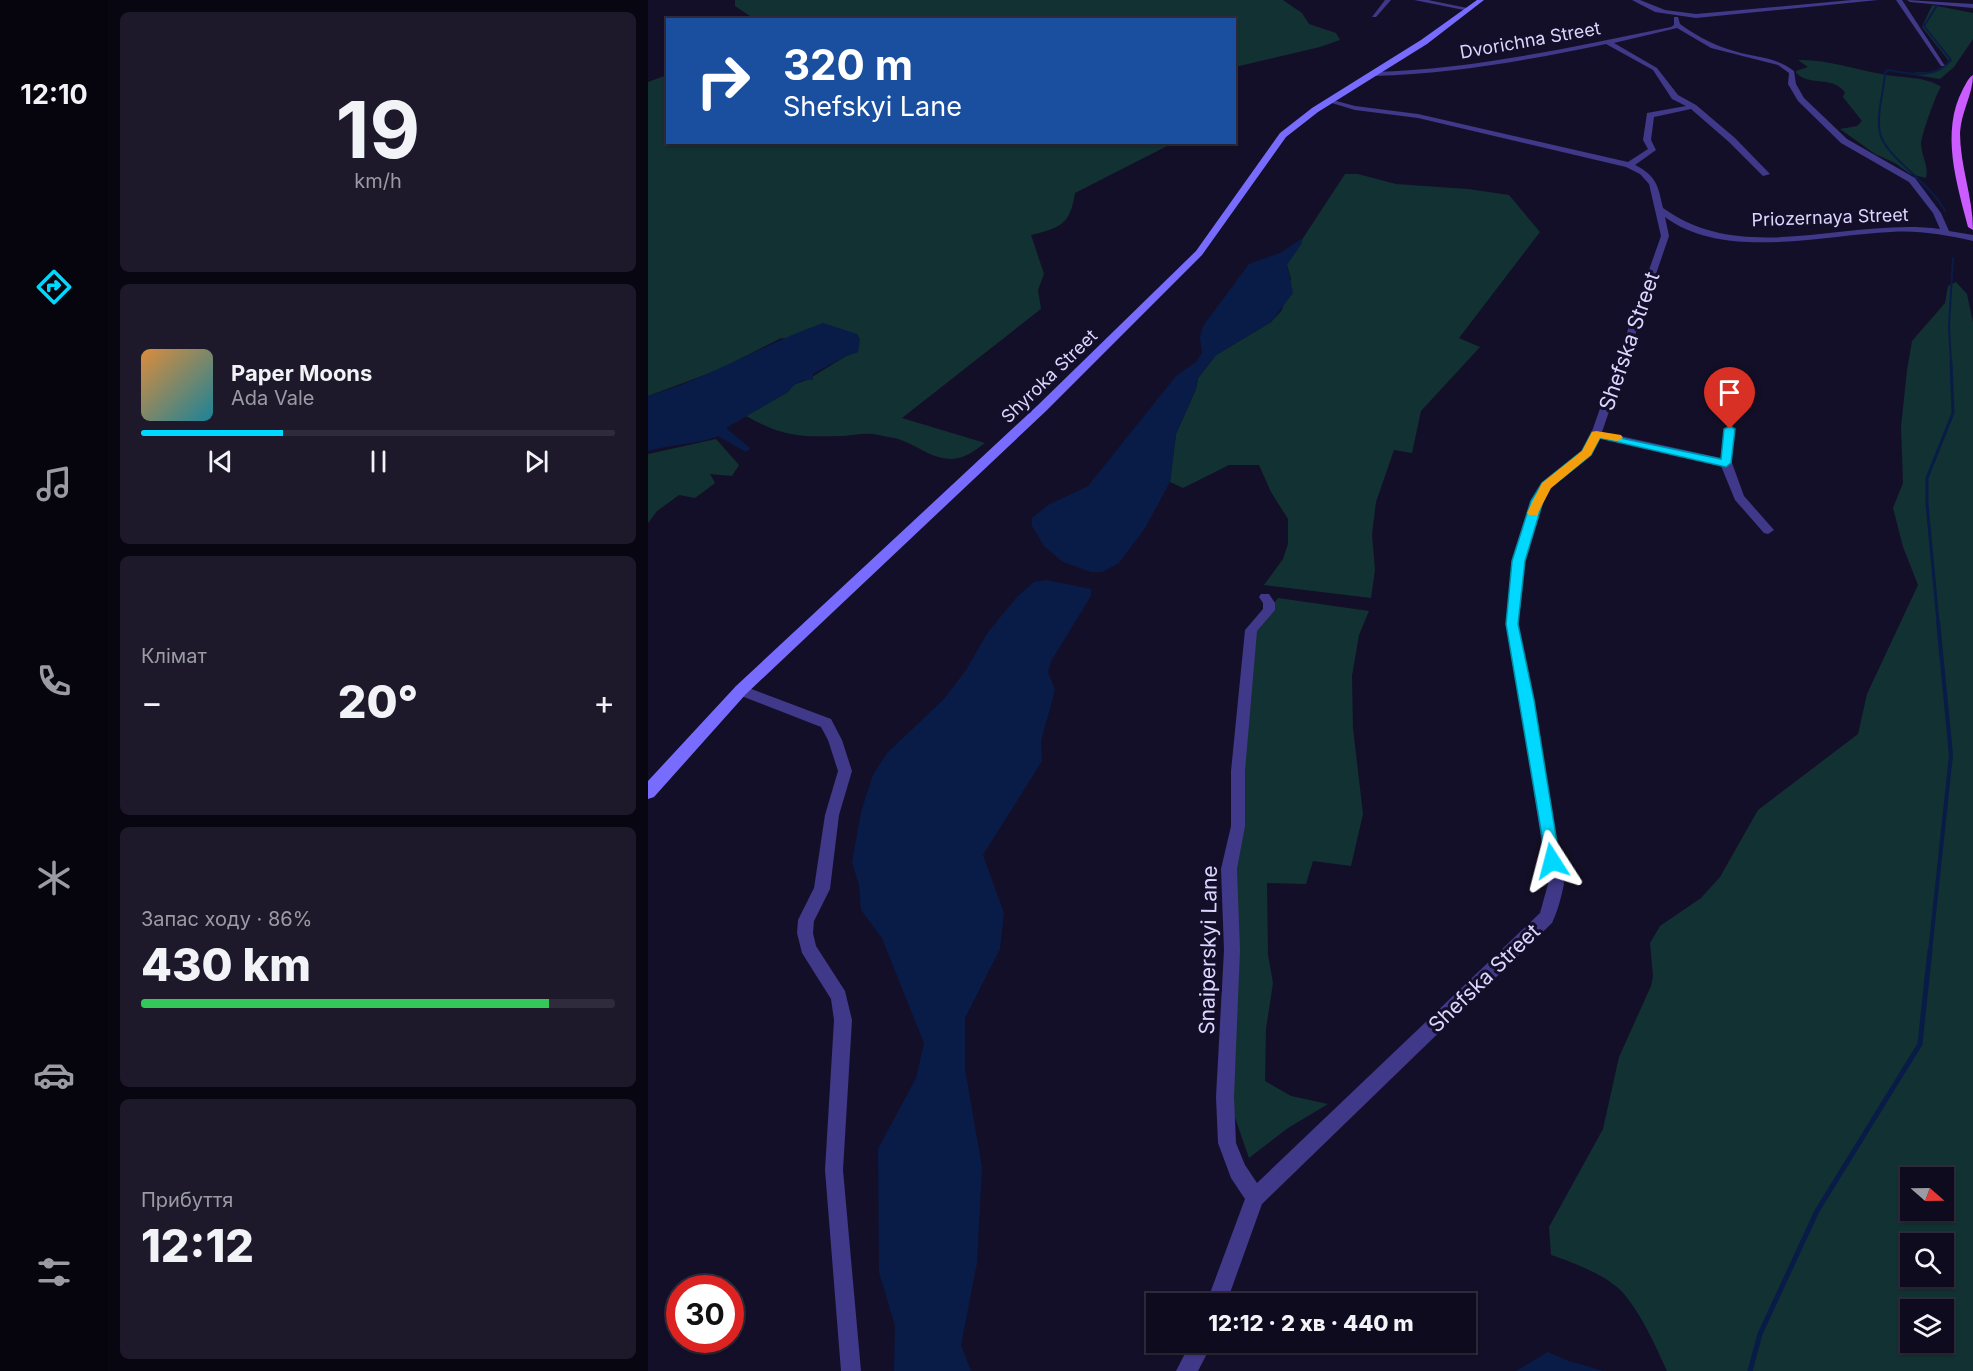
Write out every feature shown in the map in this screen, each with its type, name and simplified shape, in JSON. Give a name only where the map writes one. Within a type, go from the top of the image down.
[{"type":"main road","name":"Shyroka Street","points":[[648,792],[741,690],[994,454],[1174,278],[1218,228],[1270,150],[1283,135],[1332,100],[1424,42],[1481,0]]},
{"type":"main road","points":[[1973,77],[1958,108],[1955,146],[1960,177],[1973,227]]},
{"type":"street","points":[[1374,16],[1388,0]]},
{"type":"street","points":[[1417,0],[1469,9]]},
{"type":"street","points":[[1635,0],[1672,14],[1715,14],[1875,0]]},
{"type":"street","points":[[1899,0],[1943,65]]},
{"type":"street","points":[[1910,0],[1973,6]]},
{"type":"street","points":[[1672,14],[1677,20],[1677,25],[1714,48],[1780,63],[1790,68],[1792,84],[1801,99],[1844,141],[1912,180],[1937,213],[1946,233]]},
{"type":"street","name":"Dvorichna Street","points":[[1374,74],[1413,74],[1515,62],[1672,29],[1677,25]]},
{"type":"street","points":[[1607,42],[1656,69],[1676,97],[1693,107],[1732,140],[1766,174]]},
{"type":"street","points":[[1332,100],[1418,116],[1629,165],[1643,172],[1653,183],[1665,237],[1677,232],[1695,231]]},
{"type":"street","points":[[1629,165],[1652,150],[1647,140],[1650,115],[1693,107]]},
{"type":"street","name":"Priozernaya Street","points":[[1659,209],[1665,215],[1695,231],[1764,239],[1831,236],[1891,229],[1946,233],[1973,238]]},
{"type":"street","name":"Shefska Street","points":[[1220,1293],[1255,1198],[1546,918],[1553,901],[1556,884],[1527,700],[1512,624],[1518,561],[1530,520],[1546,486],[1587,453],[1596,434],[1665,237]]},
{"type":"street","points":[[1730,429],[1726,463],[1739,497],[1768,531]]},
{"type":"street","points":[[1596,434],[1726,463]]},
{"type":"street","name":"Snaiperskyi Lane","points":[[1255,1198],[1238,1171],[1227,1143],[1225,1097],[1232,950],[1228,869],[1238,826],[1238,761],[1251,630],[1269,609],[1265,597]]},
{"type":"street","points":[[741,690],[826,723],[839,748],[845,771],[832,815],[822,889],[806,921],[805,933],[808,948],[839,997],[843,1020],[834,1170],[851,1371]]},
{"type":"street","points":[[1186,1371],[1197,1353]]},
{"type":"green space","points":[[735,0],[1283,0],[1302,13],[1309,24],[1336,33],[1340,40],[1236,67],[1236,18],[753,18],[735,6]]},
{"type":"green space","points":[[1932,5],[1973,13],[1973,39],[1954,67],[1940,79],[1909,74],[1933,72],[1949,61],[1922,27]]},
{"type":"green space","points":[[1798,60],[1829,63],[1881,74],[1920,79],[1941,87],[1932,106],[1921,141],[1927,170],[1926,178],[1910,174],[1895,163],[1875,154],[1840,129],[1857,126],[1862,121],[1843,97],[1845,92],[1834,84],[1808,79],[1796,73],[1808,67]]},
{"type":"green space","points":[[666,75],[666,144],[1171,144],[1075,193],[1067,219],[1056,227],[1031,235],[1044,274],[1038,290],[1041,309],[902,418],[985,443],[966,456],[946,459],[892,438],[870,434],[803,436],[782,432],[746,416],[788,392],[793,385],[807,380],[846,356],[858,352],[781,338],[718,370],[648,396],[648,82]]},
{"type":"green space","points":[[1345,174],[1358,174],[1396,184],[1468,189],[1509,195],[1540,232],[1459,338],[1480,347],[1421,411],[1412,453],[1394,450],[1376,502],[1372,534],[1375,570],[1371,598],[1264,585],[1283,559],[1288,544],[1288,519],[1271,492],[1259,465],[1229,465],[1183,488],[1170,482],[1176,434],[1196,389],[1198,378],[1216,355],[1271,322],[1282,310],[1291,279],[1288,261]]},
{"type":"green space","points":[[1956,282],[1967,294],[1973,322],[1973,1371],[1667,1371],[1643,1322],[1617,1287],[1600,1276],[1551,1255],[1549,1227],[1603,1129],[1619,1057],[1651,986],[1653,976],[1650,943],[1660,926],[1701,898],[1720,877],[1758,810],[1858,734],[1867,694],[1918,585],[1903,547],[1893,508],[1903,483],[1901,427],[1912,341],[1945,303],[1948,286]]},
{"type":"green space","points":[[716,439],[739,465],[732,476],[710,474],[715,483],[695,498],[679,495],[657,511],[648,523],[648,454]]},
{"type":"green space","points":[[1278,598],[1369,611],[1359,635],[1352,676],[1353,728],[1363,814],[1351,866],[1313,861],[1306,884],[1267,883],[1268,955],[1273,983],[1266,1029],[1265,1081],[1291,1096],[1328,1104],[1288,1128],[1249,1158],[1233,1112],[1236,886],[1244,722],[1254,628]]},
{"type":"water","points":[[1301,239],[1302,243],[1287,265],[1293,293],[1271,322],[1216,355],[1198,378],[1196,389],[1176,434],[1170,482],[1145,528],[1119,563],[1102,572],[1091,572],[1063,562],[1044,546],[1032,526],[1032,518],[1048,505],[1088,486],[1176,376],[1196,362],[1202,353],[1200,337],[1203,326],[1249,264],[1280,253]]},
{"type":"water","points":[[823,323],[857,334],[860,339],[858,352],[813,374],[813,380],[799,383],[788,392],[726,428],[750,448],[746,452],[718,436],[648,451],[648,396],[693,380]]},
{"type":"water","points":[[1046,580],[1091,589],[1091,596],[1051,661],[1048,672],[1055,690],[1041,741],[1042,761],[983,855],[1004,913],[1000,949],[965,1018],[965,1069],[982,1167],[977,1263],[961,1345],[971,1371],[894,1371],[895,1326],[879,1272],[878,1149],[916,1078],[924,1043],[882,938],[861,910],[859,885],[852,862],[861,812],[873,775],[887,753],[944,699],[966,670],[988,632],[1017,597],[1034,582]]},
{"type":"water","points":[[1548,1352],[1566,1360],[1603,1371],[1516,1371]]},
{"type":"waterway","points":[[1938,4],[1924,26],[1951,60],[1937,71],[1930,73],[1914,74],[1888,70],[1885,73],[1879,126],[1880,133],[1890,151],[1930,190],[1945,211]]},
{"type":"waterway","points":[[1951,363],[1949,326],[1953,258]]},
{"type":"waterway","points":[[1938,622],[1927,504],[1927,478],[1953,413],[1951,362]]},
{"type":"waterway","points":[[1930,952],[1951,755],[1938,621]]},
{"type":"waterway","points":[[1750,1371],[1760,1334],[1817,1211],[1920,1044],[1930,950]]},
{"type":"slow traffic","points":[[1533,513],[1546,486],[1587,453],[1596,434],[1617,438]]},
{"type":"route","points":[[1552,861],[1527,700],[1512,624],[1518,561],[1537,501],[1546,486],[1587,453],[1596,434],[1726,463],[1730,429]]}]
